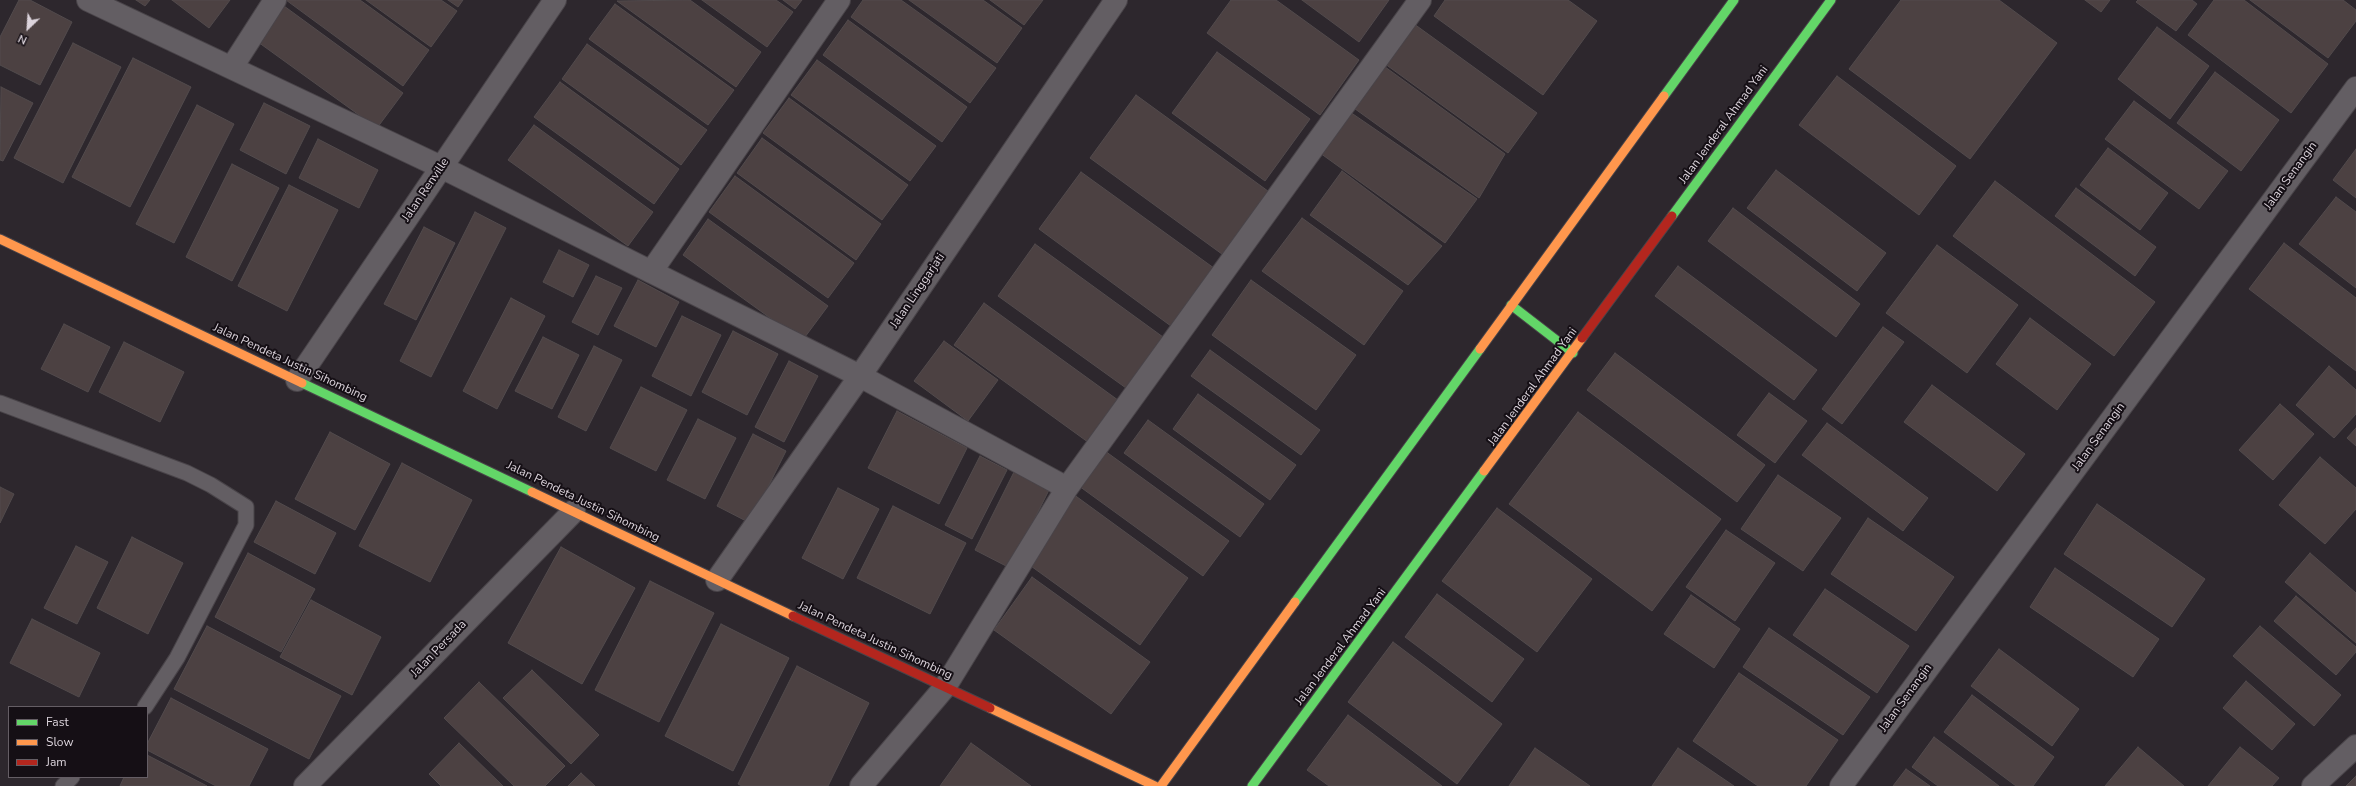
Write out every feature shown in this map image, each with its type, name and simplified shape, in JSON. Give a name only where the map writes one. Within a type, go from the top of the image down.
[{"type":"main road","points":[[1161,786],[1734,0]]},
{"type":"main road","name":"Jalan Jenderal Ahmad Yani","points":[[1252,786],[1831,0]]},
{"type":"main road","name":"Jalan Pendeta Justin Sihombing","points":[[0,239],[717,580],[1155,786]]},
{"type":"main road","points":[[1511,305],[1572,353]]},
{"type":"street","points":[[88,0],[441,167],[860,376],[1067,488]]},
{"type":"street","points":[[232,67],[275,0]]},
{"type":"street","name":"Jalan Renville","points":[[297,380],[555,0]]},
{"type":"street","points":[[651,272],[839,0]]},
{"type":"street","name":"Jalan Linggarjati","points":[[717,580],[860,376],[1116,0]]},
{"type":"street","points":[[861,786],[945,687],[1067,488],[1420,0]]},
{"type":"street","name":"Jalan Senangin","points":[[1841,786],[2356,88]]},
{"type":"street","name":"Jalan Persada","points":[[305,786],[574,511]]},
{"type":"street","points":[[2313,786],[2356,746]]},
{"type":"lane","points":[[0,402],[187,473],[211,485],[246,507],[246,525],[177,658],[146,706]]},
{"type":"lane","points":[[63,786],[71,778]]},
{"type":"building","points":[[19,0],[30,0],[72,22],[40,85],[0,65],[0,37]]},
{"type":"building","points":[[136,0],[150,0],[145,6]]},
{"type":"building","points":[[172,0],[230,0],[209,28]]},
{"type":"building","points":[[286,0],[360,0],[429,50],[403,86]]},
{"type":"building","points":[[366,0],[441,0],[457,11],[431,47]]},
{"type":"building","points":[[448,0],[463,0],[458,7]]},
{"type":"building","points":[[690,0],[761,52],[736,87],[617,1]]},
{"type":"building","points":[[702,0],[776,0],[793,12],[767,47]]},
{"type":"building","points":[[783,0],[802,0],[795,9]]},
{"type":"building","points":[[863,0],[901,0],[996,68],[970,103],[851,17]]},
{"type":"building","points":[[909,0],[983,0],[1022,28],[997,63]]},
{"type":"building","points":[[990,0],[1043,0],[1024,25]]},
{"type":"building","points":[[1231,0],[1276,0],[1359,60],[1320,115],[1207,33]]},
{"type":"building","points":[[1302,0],[1389,0],[1359,42]]},
{"type":"building","points":[[1445,0],[1568,0],[1597,21],[1543,95],[1434,16]]},
{"type":"building","points":[[1901,0],[1999,0],[2057,43],[1970,159],[1849,69]]},
{"type":"building","points":[[2085,0],[2110,0],[2101,12]]},
{"type":"building","points":[[2138,0],[2192,0],[2197,4],[2176,31],[2136,2]]},
{"type":"building","points":[[2214,0],[2244,0],[2328,64],[2291,113],[2188,35]]},
{"type":"building","points":[[2250,0],[2343,0],[2356,10],[2356,21],[2328,58]]},
{"type":"building","points":[[615,4],[734,90],[708,125],[589,39]]},
{"type":"building","points":[[284,6],[403,93],[377,128],[258,42]]},
{"type":"building","points":[[848,20],[967,107],[942,142],[823,55]]},
{"type":"building","points":[[1410,21],[1537,113],[1508,153],[1381,61]]},
{"type":"building","points":[[2157,27],[2209,66],[2170,119],[2118,79]]},
{"type":"building","points":[[73,43],[121,67],[63,183],[14,158]]},
{"type":"building","points":[[587,44],[707,130],[681,165],[562,79]]},
{"type":"building","points":[[1217,52],[1310,119],[1265,181],[1172,113]]},
{"type":"building","points":[[133,58],[191,87],[130,207],[72,177]]},
{"type":"building","points":[[817,60],[936,146],[910,181],[791,95]]},
{"type":"building","points":[[1381,64],[1505,154],[1479,198],[1351,106]]},
{"type":"building","points":[[2215,72],[2279,120],[2241,171],[2177,123]]},
{"type":"building","points":[[1837,76],[1956,166],[1919,215],[1799,125]]},
{"type":"building","points":[[560,82],[679,169],[654,204],[534,117]]},
{"type":"building","points":[[1,87],[33,103],[3,161],[0,160]]},
{"type":"building","points":[[1136,95],[1272,194],[1226,257],[1090,158]]},
{"type":"building","points":[[789,98],[908,185],[882,220],[763,133]]},
{"type":"building","points":[[2134,101],[2228,171],[2199,209],[2105,139]]},
{"type":"building","points":[[264,103],[310,126],[286,174],[240,150]]},
{"type":"building","points":[[197,105],[234,124],[174,243],[136,224]]},
{"type":"building","points":[[1350,112],[1477,199],[1445,243],[1320,153]]},
{"type":"building","points":[[534,125],[653,212],[628,246],[508,160]]},
{"type":"building","points":[[762,138],[881,224],[856,260],[737,173]]},
{"type":"building","points":[[318,139],[378,170],[359,208],[299,178]]},
{"type":"building","points":[[2108,148],[2168,193],[2140,230],[2080,185]]},
{"type":"building","points":[[2356,149],[2356,198],[2333,180]]},
{"type":"building","points":[[232,164],[279,188],[232,281],[186,257]]},
{"type":"building","points":[[1776,170],[1886,253],[1857,291],[1747,208]]},
{"type":"building","points":[[1342,171],[1442,246],[1408,285],[1310,215]]},
{"type":"building","points":[[1081,172],[1218,271],[1175,329],[1039,229]]},
{"type":"building","points":[[735,176],[854,263],[828,298],[709,212]]},
{"type":"building","points":[[1995,181],[2155,302],[2114,356],[1953,236]]},
{"type":"building","points":[[289,185],[338,210],[287,311],[238,286]]},
{"type":"building","points":[[2076,188],[2156,247],[2135,276],[2055,216]]},
{"type":"building","points":[[2336,197],[2356,212],[2356,288],[2299,244]]},
{"type":"building","points":[[1733,208],[1860,304],[1836,337],[1708,241]]},
{"type":"building","points":[[475,212],[506,228],[431,377],[400,361]]},
{"type":"building","points":[[1302,218],[1403,291],[1364,345],[1262,271]]},
{"type":"building","points":[[708,219],[828,306],[802,341],[683,255]]},
{"type":"building","points":[[424,227],[455,243],[416,320],[384,304]]},
{"type":"building","points":[[2284,243],[2356,298],[2356,371],[2249,289]]},
{"type":"building","points":[[1035,244],[1163,337],[1126,388],[998,296]]},
{"type":"building","points":[[1937,245],[2018,305],[1967,373],[1886,313]]},
{"type":"building","points":[[559,250],[589,265],[573,297],[543,282]]},
{"type":"building","points":[[1678,266],[1817,370],[1794,400],[1655,296]]},
{"type":"building","points":[[596,276],[622,288],[598,335],[572,322]]},
{"type":"building","points":[[638,280],[679,302],[656,347],[614,326]]},
{"type":"building","points":[[1251,280],[1356,355],[1316,410],[1212,335]]},
{"type":"building","points":[[511,298],[545,316],[497,409],[463,391]]},
{"type":"building","points":[[984,303],[1122,403],[1092,445],[954,345]]},
{"type":"building","points":[[682,316],[721,335],[691,396],[652,376]]},
{"type":"building","points":[[2030,318],[2091,364],[2057,410],[1996,364]]},
{"type":"building","points":[[64,324],[110,347],[88,392],[41,369]]},
{"type":"building","points":[[1883,327],[1904,342],[1842,424],[1822,409]]},
{"type":"building","points":[[733,331],[778,354],[747,415],[702,392]]},
{"type":"building","points":[[543,337],[579,355],[552,409],[515,391]]},
{"type":"building","points":[[944,341],[998,380],[968,421],[914,381]]},
{"type":"building","points":[[124,342],[184,372],[160,422],[99,392]]},
{"type":"building","points":[[594,346],[622,360],[586,431],[558,417]]},
{"type":"building","points":[[1210,350],[1320,430],[1301,455],[1191,376]]},
{"type":"building","points":[[1615,353],[1765,465],[1737,502],[1587,390]]},
{"type":"building","points":[[789,361],[818,376],[784,442],[755,427]]},
{"type":"building","points":[[2329,366],[2356,390],[2356,414],[2334,438],[2296,405]]},
{"type":"building","points":[[1932,385],[2025,454],[1997,491],[1904,422]]},
{"type":"building","points":[[641,387],[687,410],[656,471],[610,448]]},
{"type":"building","points":[[1769,393],[1807,421],[1775,463],[1737,435]]},
{"type":"building","points":[[1198,394],[1296,465],[1270,500],[1173,429]]},
{"type":"building","points":[[2280,404],[2314,434],[2273,480],[2239,450]]},
{"type":"building","points":[[897,411],[967,448],[939,504],[868,468]]},
{"type":"building","points":[[1578,412],[1721,519],[1652,611],[1509,504]]},
{"type":"building","points":[[698,419],[736,438],[705,499],[667,480]]},
{"type":"building","points":[[1148,420],[1264,504],[1240,537],[1124,453]]},
{"type":"building","points":[[1827,423],[1928,498],[1903,531],[1802,455]]},
{"type":"building","points":[[2356,428],[2356,446],[2347,438]]},
{"type":"building","points":[[330,432],[390,464],[355,530],[295,499]]},
{"type":"building","points":[[753,434],[786,451],[750,523],[717,506]]},
{"type":"building","points":[[1105,451],[1229,541],[1203,576],[1079,486]]},
{"type":"building","points":[[980,456],[1007,470],[972,539],[945,525]]},
{"type":"building","points":[[2320,457],[2356,488],[2356,509],[2325,544],[2279,505]]},
{"type":"building","points":[[402,463],[472,500],[430,582],[359,546]]},
{"type":"building","points":[[1018,464],[1053,482],[1010,568],[975,550]]},
{"type":"building","points":[[1778,475],[1841,518],[1803,571],[1741,529]]},
{"type":"building","points":[[0,487],[14,494],[0,523]]},
{"type":"building","points":[[838,488],[879,509],[843,579],[802,558]]},
{"type":"building","points":[[1073,494],[1188,578],[1140,645],[1024,561]]},
{"type":"building","points":[[276,501],[336,533],[315,574],[254,542]]},
{"type":"building","points":[[2097,504],[2205,579],[2172,627],[2064,554]]},
{"type":"building","points":[[893,506],[966,543],[930,614],[857,578]]},
{"type":"building","points":[[1497,508],[1592,579],[1537,652],[1442,581]]},
{"type":"building","points":[[1868,518],[1954,577],[1916,631],[1831,574]]},
{"type":"building","points":[[1726,530],[1775,563],[1735,621],[1686,587]]},
{"type":"building","points":[[132,537],[183,563],[148,634],[97,608]]},
{"type":"building","points":[[76,546],[108,562],[77,624],[44,608]]},
{"type":"building","points":[[561,547],[635,588],[582,684],[508,643]]},
{"type":"building","points":[[248,553],[315,589],[281,652],[215,617]]},
{"type":"building","points":[[2310,553],[2356,593],[2356,643],[2285,582]]},
{"type":"building","points":[[2055,568],[2159,639],[2133,677],[2030,607]]},
{"type":"building","points":[[1032,577],[1150,662],[1111,714],[994,630]]},
{"type":"building","points":[[650,581],[714,613],[659,722],[595,690]]},
{"type":"building","points":[[1825,589],[1909,646],[1877,693],[1793,635]]},
{"type":"building","points":[[1437,594],[1524,659],[1492,702],[1405,637]]},
{"type":"building","points":[[1691,595],[1740,629],[1714,668],[1664,634]]},
{"type":"building","points":[[2296,596],[2356,647],[2356,652],[2336,675],[2274,621]]},
{"type":"building","points":[[311,600],[381,637],[352,695],[280,657]]},
{"type":"building","points":[[32,619],[100,653],[79,697],[10,663]]},
{"type":"building","points":[[721,624],[789,658],[733,771],[665,736]]},
{"type":"building","points":[[207,626],[341,696],[309,759],[174,689]]},
{"type":"building","points":[[2260,626],[2341,695],[2314,726],[2233,656]]},
{"type":"building","points":[[1769,628],[1870,697],[1843,735],[1743,667]]},
{"type":"building","points":[[1393,642],[1502,724],[1457,784],[1348,702]]},
{"type":"building","points":[[1999,649],[2079,709],[2052,746],[1971,686]]},
{"type":"building","points":[[797,666],[869,703],[828,786],[742,786],[738,784]]},
{"type":"building","points":[[532,670],[599,735],[571,764],[503,698]]},
{"type":"building","points":[[1739,673],[1838,740],[1806,786],[1758,786],[1693,741]]},
{"type":"building","points":[[2246,681],[2295,724],[2272,750],[2223,708]]},
{"type":"building","points":[[479,682],[565,766],[545,786],[514,786],[444,718]]},
{"type":"building","points":[[1972,695],[2054,757],[2033,786],[2016,786],[1944,732]]},
{"type":"building","points":[[171,698],[268,749],[249,786],[216,786],[148,751],[148,742]]},
{"type":"building","points":[[1348,715],[1442,786],[1329,786],[1307,770]]},
{"type":"building","points":[[1934,737],[1999,786],[1938,786],[1912,767]]},
{"type":"building","points":[[459,743],[503,786],[441,786],[429,774]]},
{"type":"building","points":[[971,743],[1031,786],[940,786]]},
{"type":"building","points":[[2138,747],[2184,786],[2105,786]]},
{"type":"building","points":[[2240,747],[2279,778],[2272,786],[2208,786]]},
{"type":"building","points":[[1535,748],[1590,786],[1509,786]]},
{"type":"building","points":[[1678,748],[1734,786],[1652,786]]},
{"type":"building","points":[[148,756],[207,786],[120,786],[124,778],[148,778]]},
{"type":"building","points":[[1906,769],[1930,786],[1893,786]]},
{"type":"building","points":[[581,773],[595,786],[568,786]]},
{"type":"building","points":[[2356,776],[2356,786],[2346,786]]},
{"type":"traffic: fast","points":[[1664,96],[1734,0]]},
{"type":"traffic: fast","points":[[1672,216],[1831,0]]},
{"type":"traffic: fast","points":[[1511,305],[1573,353]]},
{"type":"traffic: fast","points":[[1295,602],[1480,349]]},
{"type":"traffic: fast","points":[[302,383],[532,492]]},
{"type":"traffic: fast","points":[[1252,786],[1484,471]]},
{"type":"traffic: slow","points":[[1480,349],[1664,96]]},
{"type":"traffic: slow","points":[[0,239],[302,383]]},
{"type":"traffic: slow","points":[[1484,471],[1582,338]]},
{"type":"traffic: slow","points":[[532,492],[793,616]]},
{"type":"traffic: slow","points":[[1161,786],[1295,602]]},
{"type":"traffic: slow","points":[[990,708],[1155,786]]},
{"type":"traffic: jam","points":[[1582,338],[1672,216]]},
{"type":"traffic: jam","points":[[793,616],[990,708]]}]
